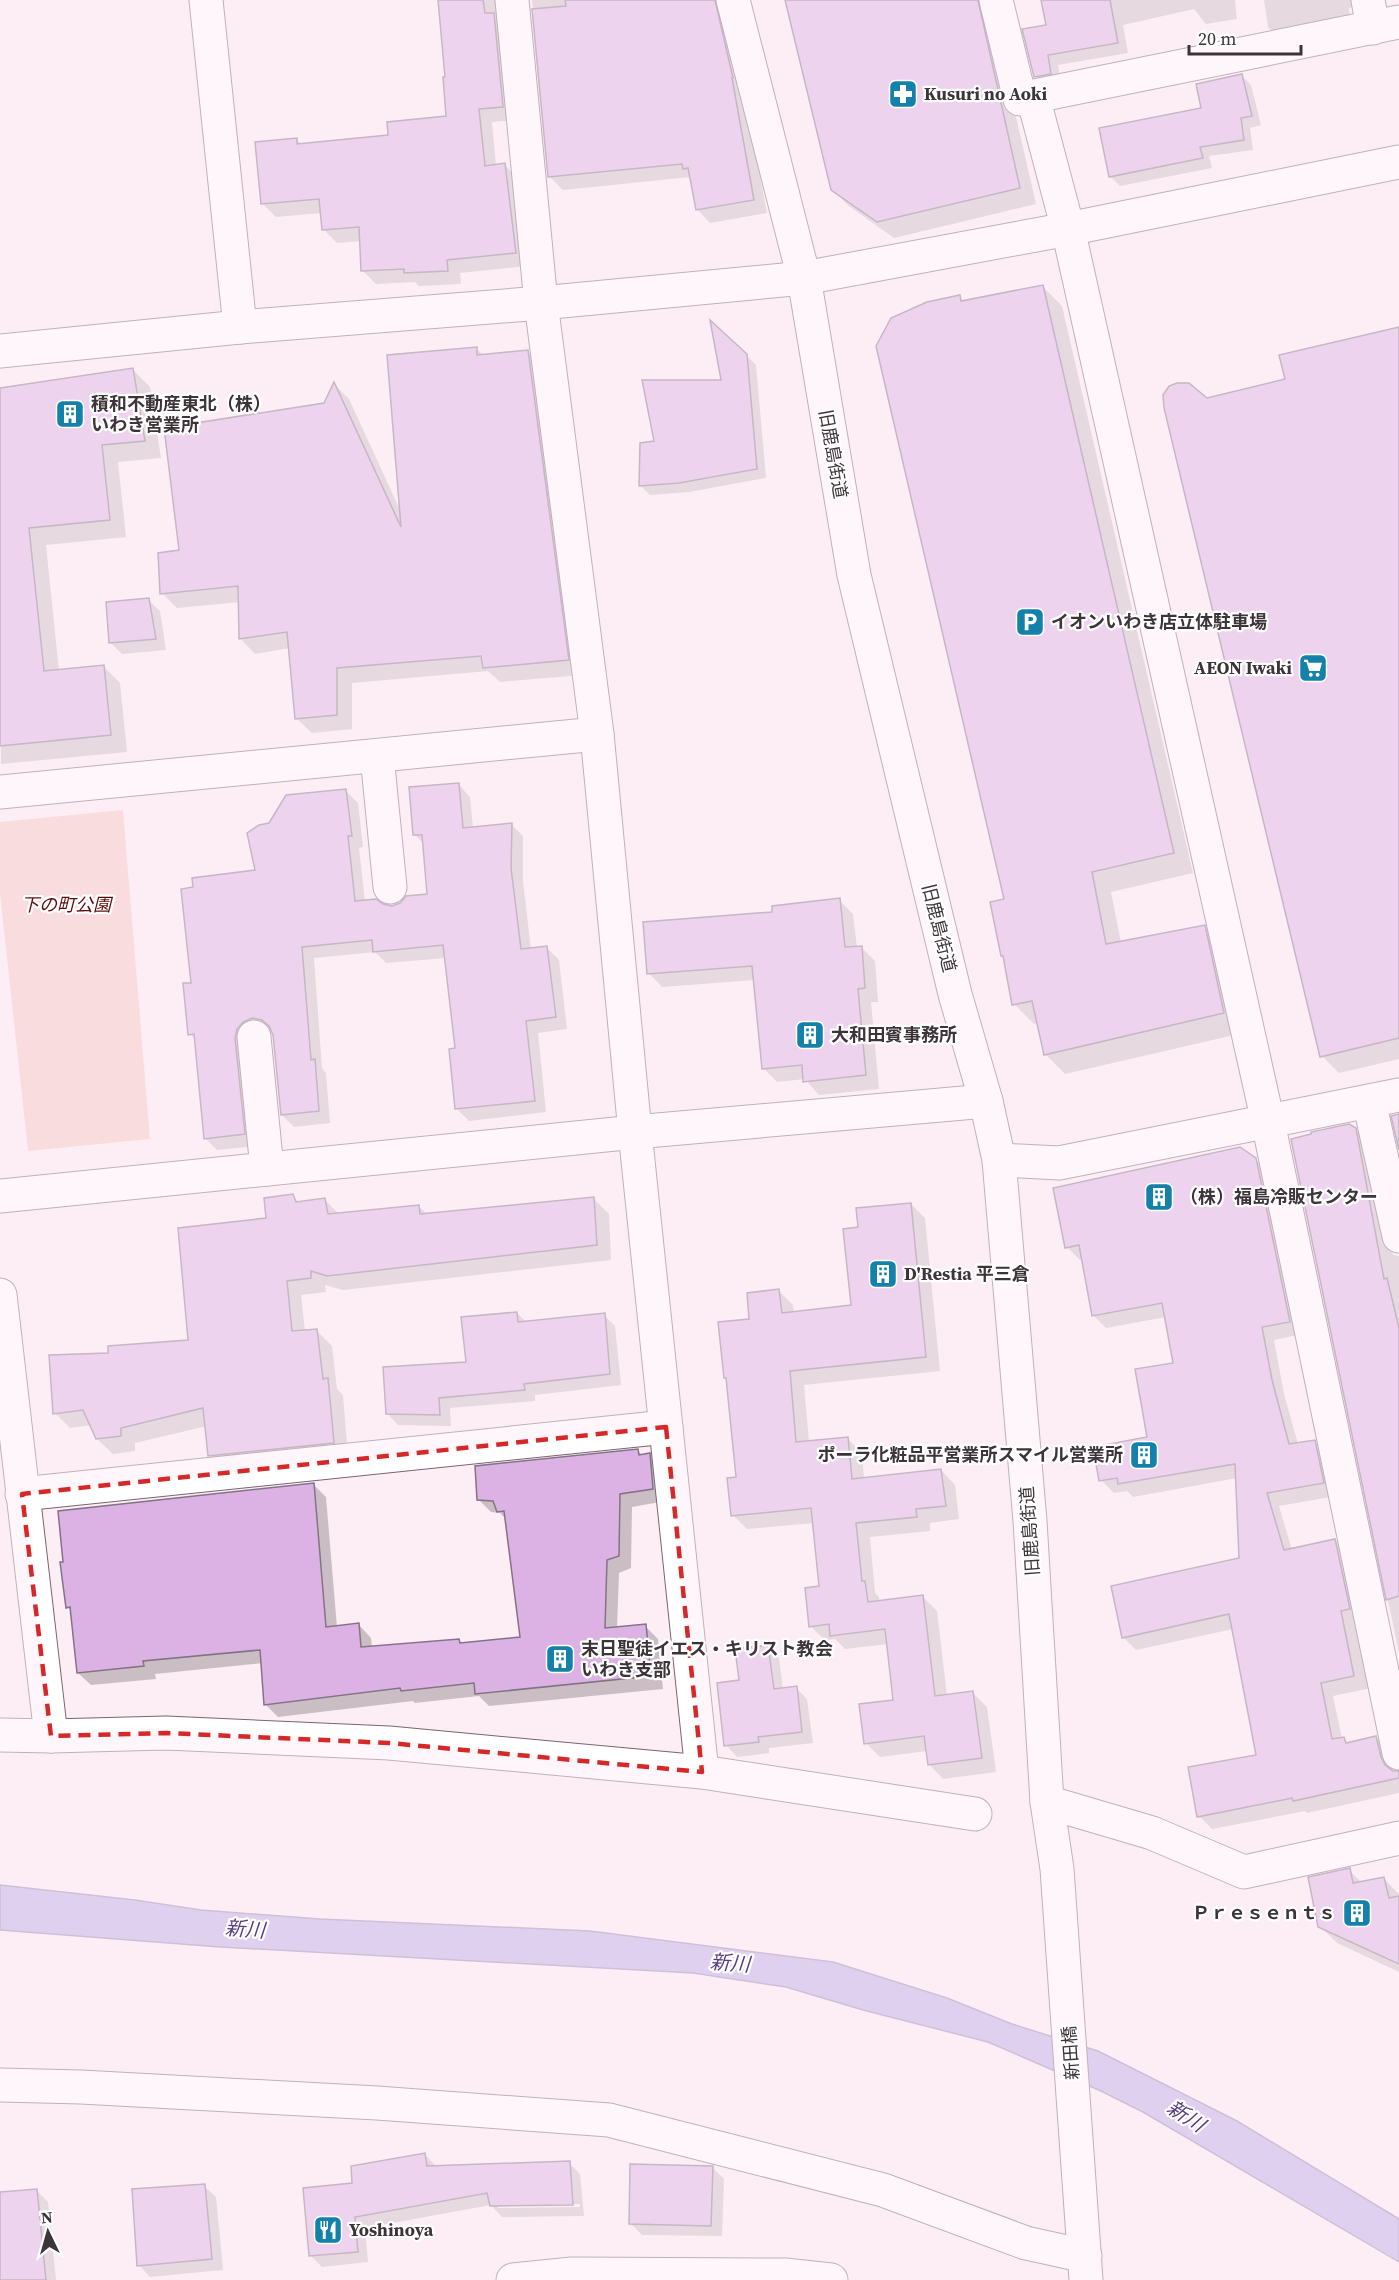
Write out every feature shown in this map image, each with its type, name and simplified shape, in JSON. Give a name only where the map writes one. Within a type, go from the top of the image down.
[{"type":"street","points":[[206,0],[240,327]]},
{"type":"street","points":[[512,0],[541,303],[597,735],[635,1132],[702,1772]]},
{"type":"street","name":"旧鹿島街道","points":[[733,0],[804,278],[854,575],[952,982],[986,1101],[999,1160],[1030,1521],[1047,1802],[1057,1869]]},
{"type":"street","points":[[996,0],[1020,99],[1380,17]]},
{"type":"street","points":[[1033,97],[1068,229],[1268,1122],[1386,1627],[1399,1753]]},
{"type":"street","points":[[0,351],[240,327],[541,303],[804,278],[1068,229],[1399,162]]},
{"type":"street","points":[[0,792],[597,735]]},
{"type":"street","points":[[377,756],[390,887]]},
{"type":"street","points":[[255,1037],[267,1169]]},
{"type":"street","points":[[999,1160],[1059,1163],[1384,1098],[1399,1236]]},
{"type":"street","points":[[0,1196],[635,1132],[986,1101]]},
{"type":"street","points":[[0,1295],[2,1343],[51,1736]]},
{"type":"street","points":[[22,1494],[666,1427]]},
{"type":"street","points":[[0,1735],[166,1733],[389,1743],[702,1772],[975,1814]]},
{"type":"street","points":[[1047,1802],[1152,1833],[1244,1872],[1399,1838]]},
{"type":"street","name":"新田橋","points":[[1057,1869],[1085,2258]]},
{"type":"street","points":[[0,2085],[81,2087],[377,2103],[609,2120],[883,2190],[1026,2243],[1085,2258]]},
{"type":"street","points":[[513,2280],[572,2274],[785,2275],[831,2280]]},
{"type":"highlighted area","points":[[666,1427],[702,1772],[389,1743],[166,1733],[51,1736],[22,1494]]},
{"type":"green space","name":"下の町公園","points":[[123,810],[150,1139],[28,1151],[0,894],[0,822]]},
{"type":"water","name":"新川","points":[[0,1885],[201,1910],[320,1919],[590,1931],[833,1962],[947,1998],[1012,2024],[1098,2051],[1237,2121],[1399,2219],[1399,2262],[1143,2112],[1101,2091],[988,2042],[863,2010],[786,1987],[693,1973],[220,1947],[0,1930]]},
{"type":"building","points":[[438,0],[483,0],[485,13],[494,13],[503,107],[479,109],[485,166],[505,163],[516,253],[447,260],[448,271],[404,273],[404,269],[361,271],[359,227],[322,230],[319,199],[261,204],[255,142],[297,138],[297,144],[388,135],[387,122],[446,116]]},
{"type":"building","points":[[565,0],[715,0],[733,78],[754,200],[696,210],[688,168],[683,169],[682,164],[548,177],[532,9],[566,6]]},
{"type":"building","name":"Kusuri no Aoki","points":[[785,0],[978,0],[1020,188],[877,222],[831,190]]},
{"type":"building","points":[[1041,0],[1110,0],[1118,43],[1048,55],[1051,74],[1034,77],[1022,29],[1046,25]]},
{"type":"building","points":[[1242,74],[1252,116],[1241,118],[1244,140],[1200,147],[1203,158],[1109,177],[1099,128],[1201,108],[1196,84]]},
{"type":"building","name":"イオンいわき店立体駐車場","points":[[1043,285],[1174,853],[1092,872],[1106,944],[1205,925],[1224,1013],[1044,1055],[1032,1001],[1012,1005],[990,902],[1004,899],[876,346],[891,318],[927,302],[960,295],[961,301]]},
{"type":"building","points":[[710,320],[747,354],[757,469],[679,483],[639,486],[640,443],[654,441],[642,380],[721,380]]},
{"type":"building","name":"AEON Iwaki","points":[[1399,327],[1399,1038],[1320,1057],[1164,408],[1163,395],[1169,386],[1177,383],[1189,383],[1207,398],[1285,379],[1279,355]]},
{"type":"building","points":[[477,347],[477,355],[528,350],[569,660],[483,668],[481,656],[337,668],[337,715],[295,719],[287,632],[239,639],[238,586],[160,594],[158,553],[179,550],[164,428],[324,403],[334,382],[401,527],[387,355]]},
{"type":"building","points":[[133,368],[145,441],[102,445],[110,520],[29,528],[44,671],[104,665],[111,735],[0,746],[0,388]]},
{"type":"building","points":[[149,598],[156,639],[109,643],[106,602]]},
{"type":"building","points":[[459,783],[463,828],[512,823],[511,868],[521,949],[547,946],[556,1017],[526,1021],[535,1101],[455,1109],[449,1049],[455,1048],[443,945],[373,952],[372,940],[302,947],[311,1060],[315,1059],[319,1111],[281,1115],[273,1035],[269,1026],[262,1020],[252,1018],[243,1022],[237,1029],[235,1038],[245,1134],[204,1139],[194,1034],[188,1035],[183,983],[191,983],[181,889],[193,887],[192,878],[255,870],[247,833],[259,825],[269,823],[286,795],[346,789],[352,836],[348,836],[355,901],[376,899],[392,906],[400,903],[406,896],[427,894],[422,835],[413,835],[409,787]]},
{"type":"building","points":[[840,898],[845,947],[862,946],[865,988],[858,989],[866,1075],[803,1082],[802,1065],[762,1069],[752,966],[647,974],[643,922],[772,912],[772,906]]},
{"type":"building","points":[[1399,1114],[1399,1150],[1391,1116]]},
{"type":"building","points":[[1349,1124],[1356,1128],[1384,1279],[1387,1278],[1399,1328],[1399,1596],[1386,1600],[1291,1139]]},
{"type":"building","points":[[1240,1147],[1256,1158],[1290,1322],[1262,1327],[1272,1380],[1289,1444],[1315,1440],[1324,1483],[1267,1493],[1284,1550],[1335,1539],[1350,1609],[1341,1611],[1354,1676],[1321,1683],[1332,1739],[1344,1737],[1346,1743],[1376,1736],[1385,1765],[1393,1771],[1399,1771],[1399,1778],[1293,1801],[1292,1798],[1197,1817],[1188,1767],[1256,1755],[1229,1614],[1122,1638],[1111,1586],[1239,1558],[1235,1464],[1118,1484],[1117,1478],[1099,1481],[1093,1447],[1147,1437],[1135,1369],[1173,1363],[1162,1303],[1092,1316],[1079,1245],[1065,1248],[1053,1188]]},
{"type":"building","points":[[293,1194],[296,1202],[325,1198],[328,1214],[419,1205],[420,1214],[594,1197],[597,1245],[327,1276],[311,1271],[311,1278],[287,1281],[292,1331],[317,1329],[323,1379],[328,1378],[334,1443],[208,1456],[203,1408],[121,1428],[121,1436],[96,1439],[83,1410],[53,1414],[49,1355],[108,1353],[108,1346],[188,1340],[178,1228],[266,1218],[264,1198]]},
{"type":"building","points":[[911,1203],[926,1357],[790,1371],[796,1442],[848,1437],[852,1479],[941,1469],[946,1506],[916,1509],[917,1517],[856,1523],[862,1581],[865,1581],[868,1602],[923,1595],[935,1696],[973,1691],[982,1758],[928,1765],[924,1736],[864,1744],[859,1704],[893,1700],[885,1629],[830,1636],[829,1624],[809,1627],[805,1588],[819,1586],[811,1508],[731,1516],[727,1478],[736,1477],[718,1322],[749,1319],[747,1293],[779,1289],[782,1313],[851,1305],[843,1229],[858,1227],[856,1208]]},
{"type":"building","points":[[517,1312],[518,1322],[605,1313],[610,1374],[524,1384],[525,1390],[439,1398],[440,1415],[386,1414],[383,1367],[466,1362],[461,1317]]},
{"type":"building","points":[[638,1449],[639,1455],[650,1453],[653,1489],[620,1494],[619,1556],[607,1560],[605,1628],[646,1624],[651,1676],[475,1694],[474,1683],[401,1691],[400,1688],[264,1705],[260,1650],[143,1661],[144,1666],[77,1673],[70,1607],[66,1608],[60,1562],[63,1562],[58,1511],[314,1483],[326,1627],[359,1623],[361,1647],[459,1639],[460,1643],[520,1637],[504,1511],[497,1512],[493,1501],[477,1500],[475,1466]]},
{"type":"building","points":[[768,1645],[774,1689],[797,1686],[802,1732],[758,1737],[759,1742],[724,1746],[717,1683],[739,1680],[735,1649]]},
{"type":"building","name":"Ｐｒｅｓｅｎｔｓ","points":[[1350,1868],[1353,1883],[1384,1877],[1389,1898],[1399,1896],[1399,1964],[1318,1927],[1308,1877]]},
{"type":"building","points":[[425,2153],[427,2166],[570,2161],[573,2205],[490,2206],[487,2193],[355,2217],[358,2252],[309,2256],[303,2188],[352,2183],[351,2166]]},
{"type":"building","points":[[630,2164],[713,2166],[711,2226],[629,2224]]},
{"type":"building","points":[[205,2184],[212,2259],[137,2266],[132,2189]]},
{"type":"building","points":[[37,2189],[46,2280],[0,2280],[0,2192]]},
{"type":"place","name":"Kusuri no Aoki","points":[[903,94]]},
{"type":"place","name":"積和不動産東北（株） いわき営業所","points":[[70,414]]},
{"type":"place","name":"イオンいわき店立体駐車場","points":[[1030,622]]},
{"type":"place","name":"AEON Iwaki","points":[[1313,668]]},
{"type":"place","name":"大和田賓事務所","points":[[810,1035]]},
{"type":"place","name":"（株）福島冷販センター","points":[[1159,1197]]},
{"type":"place","name":"D'Restia 平三倉","points":[[883,1274]]},
{"type":"place","name":"ポーラ化粧品平営業所スマイル営業所","points":[[1144,1455]]},
{"type":"place","name":"末日聖徒イエス・キリスト教会 いわき支部","points":[[560,1659]]},
{"type":"place","name":"Ｐｒｅｓｅｎｔｓ","points":[[1357,1913]]},
{"type":"place","name":"Yoshinoya","points":[[328,2230]]}]
